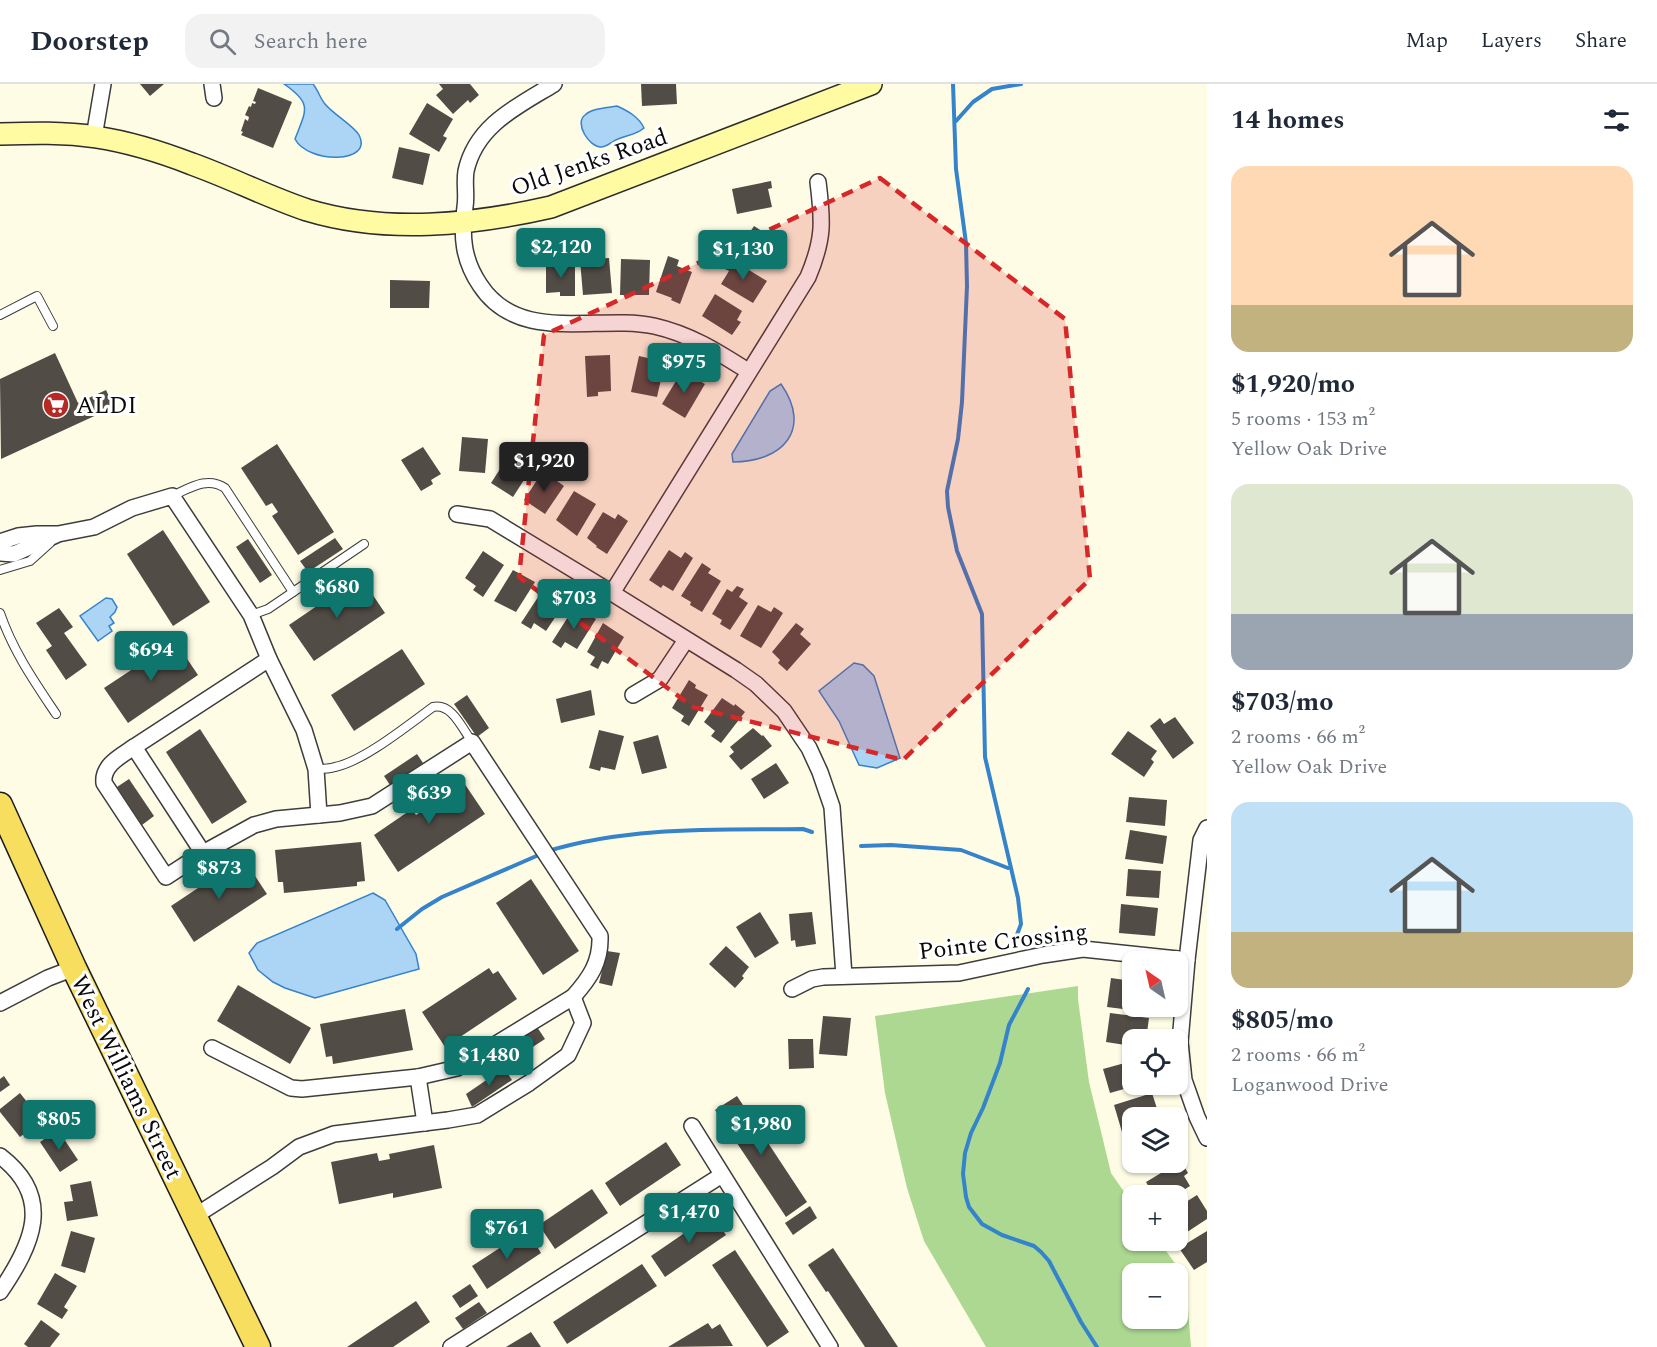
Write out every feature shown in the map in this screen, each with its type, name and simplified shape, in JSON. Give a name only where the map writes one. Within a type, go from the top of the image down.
[{"type":"main road","name":"West Williams Street","points":[[0,805],[74,968],[258,1347]]},
{"type":"street","points":[[94,137],[104,84]]},
{"type":"street","points":[[554,84],[498,119],[477,142],[471,155],[464,185],[462,241],[469,266],[482,288],[504,309],[532,321],[570,324],[636,324],[662,328],[702,343],[748,371]]},
{"type":"street","name":"Old Jenks Road","points":[[0,134],[35,133],[94,137],[129,144],[192,164],[307,210],[362,221],[414,225],[503,218],[550,207],[867,85]]},
{"type":"street","points":[[612,593],[808,277],[815,260],[822,230],[818,182]]},
{"type":"street","points":[[0,554],[14,554],[58,534],[94,526],[132,508],[172,496],[251,615],[304,730],[316,769],[319,815]]},
{"type":"street","points":[[457,514],[490,519],[756,684],[784,711],[809,748],[820,772],[831,807],[844,976]]},
{"type":"street","points":[[0,542],[18,536],[58,534]]},
{"type":"street","points":[[633,695],[660,679],[686,640]]},
{"type":"street","points":[[212,1048],[291,1088],[302,1089],[418,1077],[457,1068],[474,1060],[573,997],[586,983],[601,952],[600,936],[472,742],[372,806],[340,813],[276,819],[254,825],[203,853],[166,877],[104,783],[103,775],[106,769],[134,747],[269,658]]},
{"type":"street","points":[[134,747],[203,853]]},
{"type":"street","points":[[1188,951],[1201,840],[1207,828]]},
{"type":"street","name":"Pointe Crossing","points":[[792,989],[812,979],[959,973],[1083,949],[1122,953]]},
{"type":"street","points":[[0,1003],[48,978],[74,968]]},
{"type":"street","points":[[195,1216],[299,1147],[334,1134],[477,1115],[529,1083],[568,1055],[583,1023],[573,997]]},
{"type":"street","points":[[1182,1017],[1180,1042],[1182,1062],[1190,1100],[1207,1138]]},
{"type":"street","points":[[418,1077],[425,1123]]},
{"type":"street","points":[[692,1126],[827,1346]]},
{"type":"street","points":[[0,1156],[23,1181],[32,1202],[33,1212],[29,1243],[0,1292]]},
{"type":"street","points":[[451,1347],[468,1343],[722,1174]]},
{"type":"lane","points":[[0,315],[37,296],[53,326]]},
{"type":"lane","points":[[172,496],[196,485],[210,482],[218,483],[225,488],[293,592]]},
{"type":"lane","points":[[0,570],[30,561],[58,534]]},
{"type":"lane","points":[[251,615],[268,609],[364,544]]},
{"type":"lane","points":[[0,613],[17,655],[56,714]]},
{"type":"lane","points":[[316,769],[336,767],[356,759],[433,707],[440,705],[452,713],[472,742]]},
{"type":"highlighted area","points":[[880,178],[1065,319],[1090,579],[903,760],[693,707],[519,577],[544,335]]},
{"type":"green space","points":[[1078,986],[1089,1082],[1111,1173],[1122,1189],[1122,1251],[1166,1251],[1175,1263],[1122,1263],[1122,1329],[1188,1329],[1188,1309],[1191,1347],[986,1347],[924,1241],[907,1188],[885,1093],[875,1016]]},
{"type":"water","points":[[284,84],[313,84],[325,104],[359,135],[361,145],[357,151],[349,156],[338,157],[313,153],[302,147],[295,139],[304,114],[303,103],[300,97]]},
{"type":"water","points":[[617,106],[629,112],[644,128],[605,146],[596,146],[584,134],[582,119],[592,111]]},
{"type":"water","points":[[781,384],[790,401],[794,416],[793,429],[787,440],[766,456],[750,461],[733,462],[732,454],[770,391]]},
{"type":"water","points":[[106,598],[112,599],[117,607],[110,617],[114,623],[109,626],[112,631],[98,641],[80,616]]},
{"type":"water","points":[[854,663],[863,665],[874,676],[900,758],[877,768],[859,765],[839,721],[819,691]]},
{"type":"water","points":[[373,893],[385,900],[416,954],[419,969],[315,998],[285,988],[258,970],[249,953],[257,943]]},
{"type":"building","points":[[140,84],[164,84],[150,96]]},
{"type":"building","points":[[439,84],[470,84],[479,95],[470,103],[468,100],[453,114],[436,95],[443,89]]},
{"type":"building","points":[[641,84],[676,84],[677,104],[642,106]]},
{"type":"building","points":[[258,88],[292,102],[273,148],[241,135],[245,119],[248,121],[249,117],[245,115],[249,106],[251,107],[252,103],[256,102],[253,101]]},
{"type":"building","points":[[427,103],[453,119],[443,136],[447,138],[439,152],[409,134]]},
{"type":"building","points":[[399,147],[430,154],[423,185],[392,178]]},
{"type":"building","points":[[771,181],[772,188],[768,189],[772,207],[737,214],[732,189]]},
{"type":"building","points":[[754,226],[785,246],[771,269],[739,249]]},
{"type":"building","points":[[668,256],[679,260],[677,266],[692,272],[680,304],[656,292]]},
{"type":"building","points":[[609,258],[612,293],[583,295],[580,260]]},
{"type":"building","points":[[621,259],[650,260],[649,295],[620,295]]},
{"type":"building","points":[[731,259],[767,281],[753,303],[721,284],[729,271],[725,269]]},
{"type":"building","points":[[575,264],[575,296],[560,296],[560,292],[546,293],[546,265]]},
{"type":"building","points":[[390,280],[430,281],[429,308],[390,308]]},
{"type":"building","points":[[715,294],[742,311],[737,320],[741,322],[732,335],[702,316]]},
{"type":"building","name":"ALDI","points":[[55,353],[78,403],[106,390],[114,407],[1,459],[0,379]]},
{"type":"building","points":[[610,355],[611,391],[598,392],[598,396],[587,397],[585,356]]},
{"type":"building","points":[[639,356],[665,362],[657,397],[631,392]]},
{"type":"building","points":[[682,371],[705,384],[685,418],[662,404]]},
{"type":"building","points":[[462,437],[488,439],[485,473],[459,471]]},
{"type":"building","points":[[277,444],[334,532],[298,555],[272,516],[278,512],[272,503],[266,506],[241,468]]},
{"type":"building","points":[[423,447],[441,474],[431,480],[433,484],[421,491],[401,460]]},
{"type":"building","points":[[511,452],[533,466],[513,497],[491,483]]},
{"type":"building","points":[[543,471],[564,486],[545,514],[524,500]]},
{"type":"building","points":[[574,491],[596,504],[577,536],[556,520]]},
{"type":"building","points":[[603,512],[615,519],[618,514],[628,521],[607,554],[587,538]]},
{"type":"building","points":[[163,530],[210,602],[173,626],[127,554]]},
{"type":"building","points":[[335,538],[343,549],[308,572],[300,561]]},
{"type":"building","points":[[248,539],[272,575],[260,583],[236,547]]},
{"type":"building","points":[[669,550],[681,558],[685,552],[693,558],[673,591],[663,585],[661,588],[649,580]]},
{"type":"building","points":[[483,551],[504,565],[483,597],[473,590],[476,586],[465,578]]},
{"type":"building","points":[[702,563],[711,569],[708,573],[721,581],[702,612],[681,596]]},
{"type":"building","points":[[513,570],[535,582],[516,612],[494,601]]},
{"type":"building","points":[[355,580],[359,586],[364,582],[385,613],[314,661],[289,625]]},
{"type":"building","points":[[737,586],[744,589],[739,597],[748,603],[730,630],[720,624],[722,620],[712,614],[727,589],[732,592]]},
{"type":"building","points":[[542,591],[552,597],[554,593],[566,601],[546,631],[534,623],[531,629],[521,623]]},
{"type":"building","points":[[758,605],[771,612],[774,607],[783,613],[761,648],[740,636]]},
{"type":"building","points":[[59,608],[73,627],[64,633],[87,665],[66,680],[46,650],[52,646],[36,623]]},
{"type":"building","points":[[573,609],[582,615],[584,612],[596,619],[577,649],[565,642],[561,648],[552,642]]},
{"type":"building","points":[[603,623],[624,637],[608,664],[602,661],[598,669],[590,665],[595,657],[587,652]]},
{"type":"building","points":[[796,623],[804,629],[800,634],[811,644],[787,671],[778,663],[780,660],[772,652]]},
{"type":"building","points":[[175,641],[198,675],[128,723],[104,688]]},
{"type":"building","points":[[402,649],[425,684],[354,731],[331,695]]},
{"type":"building","points":[[689,680],[696,685],[695,688],[708,695],[689,726],[681,721],[684,716],[672,708]]},
{"type":"building","points":[[591,690],[595,715],[561,723],[556,699]]},
{"type":"building","points":[[467,695],[489,728],[477,737],[454,704]]},
{"type":"building","points":[[722,698],[745,712],[721,743],[711,736],[715,731],[704,722]]},
{"type":"building","points":[[1175,717],[1194,743],[1173,759],[1150,726],[1160,718],[1164,724]]},
{"type":"building","points":[[753,728],[772,746],[741,770],[729,756],[734,752],[730,747]]},
{"type":"building","points":[[200,729],[247,802],[212,824],[166,752]]},
{"type":"building","points":[[599,730],[624,736],[615,770],[601,767],[600,771],[589,768]]},
{"type":"building","points":[[1128,731],[1157,751],[1151,759],[1154,762],[1144,777],[1111,754]]},
{"type":"building","points":[[658,735],[667,768],[642,774],[633,742]]},
{"type":"building","points":[[417,754],[423,763],[390,785],[384,776]]},
{"type":"building","points":[[776,763],[789,783],[764,799],[751,779]]},
{"type":"building","points":[[460,777],[485,814],[398,872],[374,835],[412,809],[416,815],[425,809],[421,803]]},
{"type":"building","points":[[129,779],[154,816],[142,825],[117,787]]},
{"type":"building","points":[[1129,797],[1167,800],[1165,826],[1126,822]]},
{"type":"building","points":[[1130,830],[1167,836],[1163,864],[1125,859]]},
{"type":"building","points":[[361,842],[365,881],[357,882],[357,886],[284,893],[283,882],[278,882],[275,850]]},
{"type":"building","points":[[243,858],[267,894],[194,942],[171,906]]},
{"type":"building","points":[[1128,869],[1161,871],[1159,898],[1126,896]]},
{"type":"building","points":[[531,879],[579,951],[543,975],[496,903]]},
{"type":"building","points":[[1121,904],[1158,908],[1155,936],[1119,933]]},
{"type":"building","points":[[760,912],[779,943],[755,958],[736,927]]},
{"type":"building","points":[[812,912],[816,944],[796,947],[795,940],[791,941],[789,914]]},
{"type":"building","points":[[726,946],[749,967],[742,976],[744,978],[735,988],[709,964]]},
{"type":"building","points":[[607,951],[620,953],[612,986],[599,983]]},
{"type":"building","points":[[489,968],[493,974],[498,971],[517,999],[445,1047],[422,1012]]},
{"type":"building","points":[[1111,978],[1122,980],[1122,1009],[1107,1007]]},
{"type":"building","points":[[238,985],[311,1028],[290,1064],[217,1021]]},
{"type":"building","points":[[405,1009],[413,1050],[333,1064],[332,1056],[326,1057],[320,1024]]},
{"type":"building","points":[[1110,1013],[1122,1015],[1122,1017],[1149,1018],[1148,1029],[1122,1029],[1122,1044],[1106,1042]]},
{"type":"building","points":[[823,1016],[851,1018],[847,1056],[819,1054]]},
{"type":"building","points":[[537,1027],[545,1039],[508,1063],[500,1051]]},
{"type":"building","points":[[788,1039],[813,1039],[814,1068],[789,1069]]},
{"type":"building","points":[[1122,1064],[1122,1090],[1110,1093],[1103,1069]]},
{"type":"building","points":[[504,1068],[512,1080],[472,1107],[466,1094]]},
{"type":"building","points":[[4,1076],[10,1085],[0,1092],[0,1079]]},
{"type":"building","points":[[20,1093],[41,1120],[20,1137],[0,1109]]},
{"type":"building","points":[[1153,1095],[1156,1107],[1122,1107],[1122,1132],[1114,1105]]},
{"type":"building","points":[[737,1096],[807,1202],[786,1217],[715,1110]]},
{"type":"building","points":[[58,1130],[78,1160],[60,1172],[40,1142]]},
{"type":"building","points":[[666,1142],[681,1165],[620,1206],[605,1183]]},
{"type":"building","points":[[434,1145],[442,1188],[393,1198],[393,1193],[339,1204],[331,1162],[377,1153],[379,1161],[390,1159],[389,1154]]},
{"type":"building","points":[[1161,1173],[1188,1173],[1184,1176],[1190,1186],[1148,1185],[1146,1182]]},
{"type":"building","points":[[91,1181],[98,1216],[67,1221],[64,1202],[73,1201],[70,1185]]},
{"type":"building","points":[[592,1189],[608,1213],[555,1249],[539,1225]]},
{"type":"building","points":[[1197,1195],[1207,1211],[1207,1219],[1188,1231],[1188,1201]]},
{"type":"building","points":[[810,1206],[817,1218],[793,1235],[785,1223]]},
{"type":"building","points":[[709,1210],[726,1235],[665,1277],[651,1256],[686,1232],[683,1228]]},
{"type":"building","points":[[527,1230],[541,1253],[487,1289],[472,1266]]},
{"type":"building","points":[[71,1231],[95,1238],[85,1273],[61,1266]]},
{"type":"building","points":[[1207,1231],[1207,1262],[1194,1270],[1181,1251],[1188,1251],[1188,1243]]},
{"type":"building","points":[[833,1248],[898,1347],[865,1347],[808,1265]]},
{"type":"building","points":[[735,1250],[789,1332],[767,1347],[712,1265]]},
{"type":"building","points":[[642,1264],[657,1286],[567,1344],[553,1322]]},
{"type":"building","points":[[55,1273],[77,1286],[64,1307],[68,1310],[62,1319],[37,1304]]},
{"type":"building","points":[[470,1284],[478,1296],[460,1308],[452,1296]]},
{"type":"building","points":[[416,1301],[430,1322],[393,1347],[347,1347]]},
{"type":"building","points":[[479,1302],[487,1313],[463,1329],[455,1318]]},
{"type":"building","points":[[41,1320],[60,1334],[50,1347],[28,1347],[24,1344]]},
{"type":"building","points":[[708,1323],[712,1329],[720,1324],[733,1346],[668,1347]]},
{"type":"building","points":[[531,1332],[541,1347],[506,1347]]},
{"type":"waterway","points":[[953,84],[956,169],[966,243],[967,286],[962,402],[958,439],[947,491],[948,507],[957,551],[982,614],[985,757],[1018,898],[1021,924],[1015,940]]},
{"type":"waterway","points":[[956,121],[973,102],[992,89],[1021,84]]},
{"type":"waterway","points":[[548,851],[610,837],[642,833],[803,829],[812,832]]},
{"type":"waterway","points":[[861,846],[891,845],[961,850],[1008,868]]},
{"type":"waterway","points":[[397,929],[422,909],[442,897],[541,854]]},
{"type":"waterway","points":[[1028,989],[1009,1025],[1000,1063],[965,1153],[963,1174],[966,1197],[969,1207],[982,1224],[1002,1235],[1034,1246],[1049,1261],[1097,1347]]},
{"type":"place","name":"ALDI","points":[[56,405]]}]
